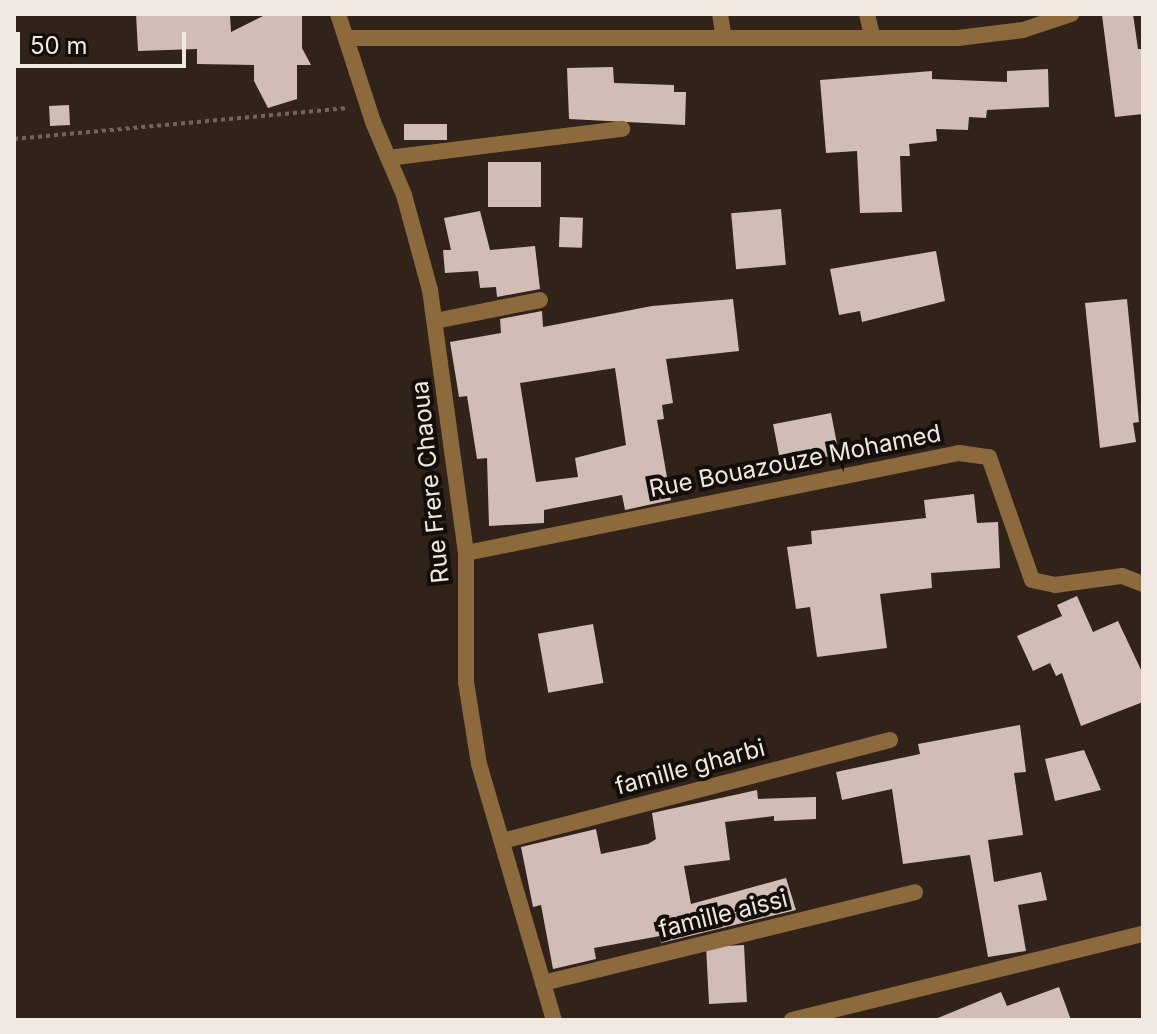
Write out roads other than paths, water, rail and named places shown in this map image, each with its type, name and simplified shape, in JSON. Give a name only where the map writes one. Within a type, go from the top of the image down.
[{"type":"street","name":"Rue Frere Chaoua","points":[[338,14],[404,195],[435,321],[466,553],[466,682],[479,764],[554,1020]]},
{"type":"street","points":[[720,14],[723,34]]},
{"type":"street","points":[[867,14],[872,36]]},
{"type":"street","points":[[348,38],[723,34],[958,38],[1021,22],[1071,14]]},
{"type":"street","points":[[388,158],[622,129]]},
{"type":"street","points":[[435,321],[540,300]]},
{"type":"street","name":"Rue Bouazouze Mohamed","points":[[466,553],[959,453],[989,457],[1032,580],[1055,585],[1122,576],[1143,584]]},
{"type":"street","name":"famille gharbi","points":[[502,841],[890,740]]},
{"type":"street","name":"famille aissi","points":[[543,983],[915,892]]},
{"type":"street","points":[[792,1020],[1143,934]]}]
